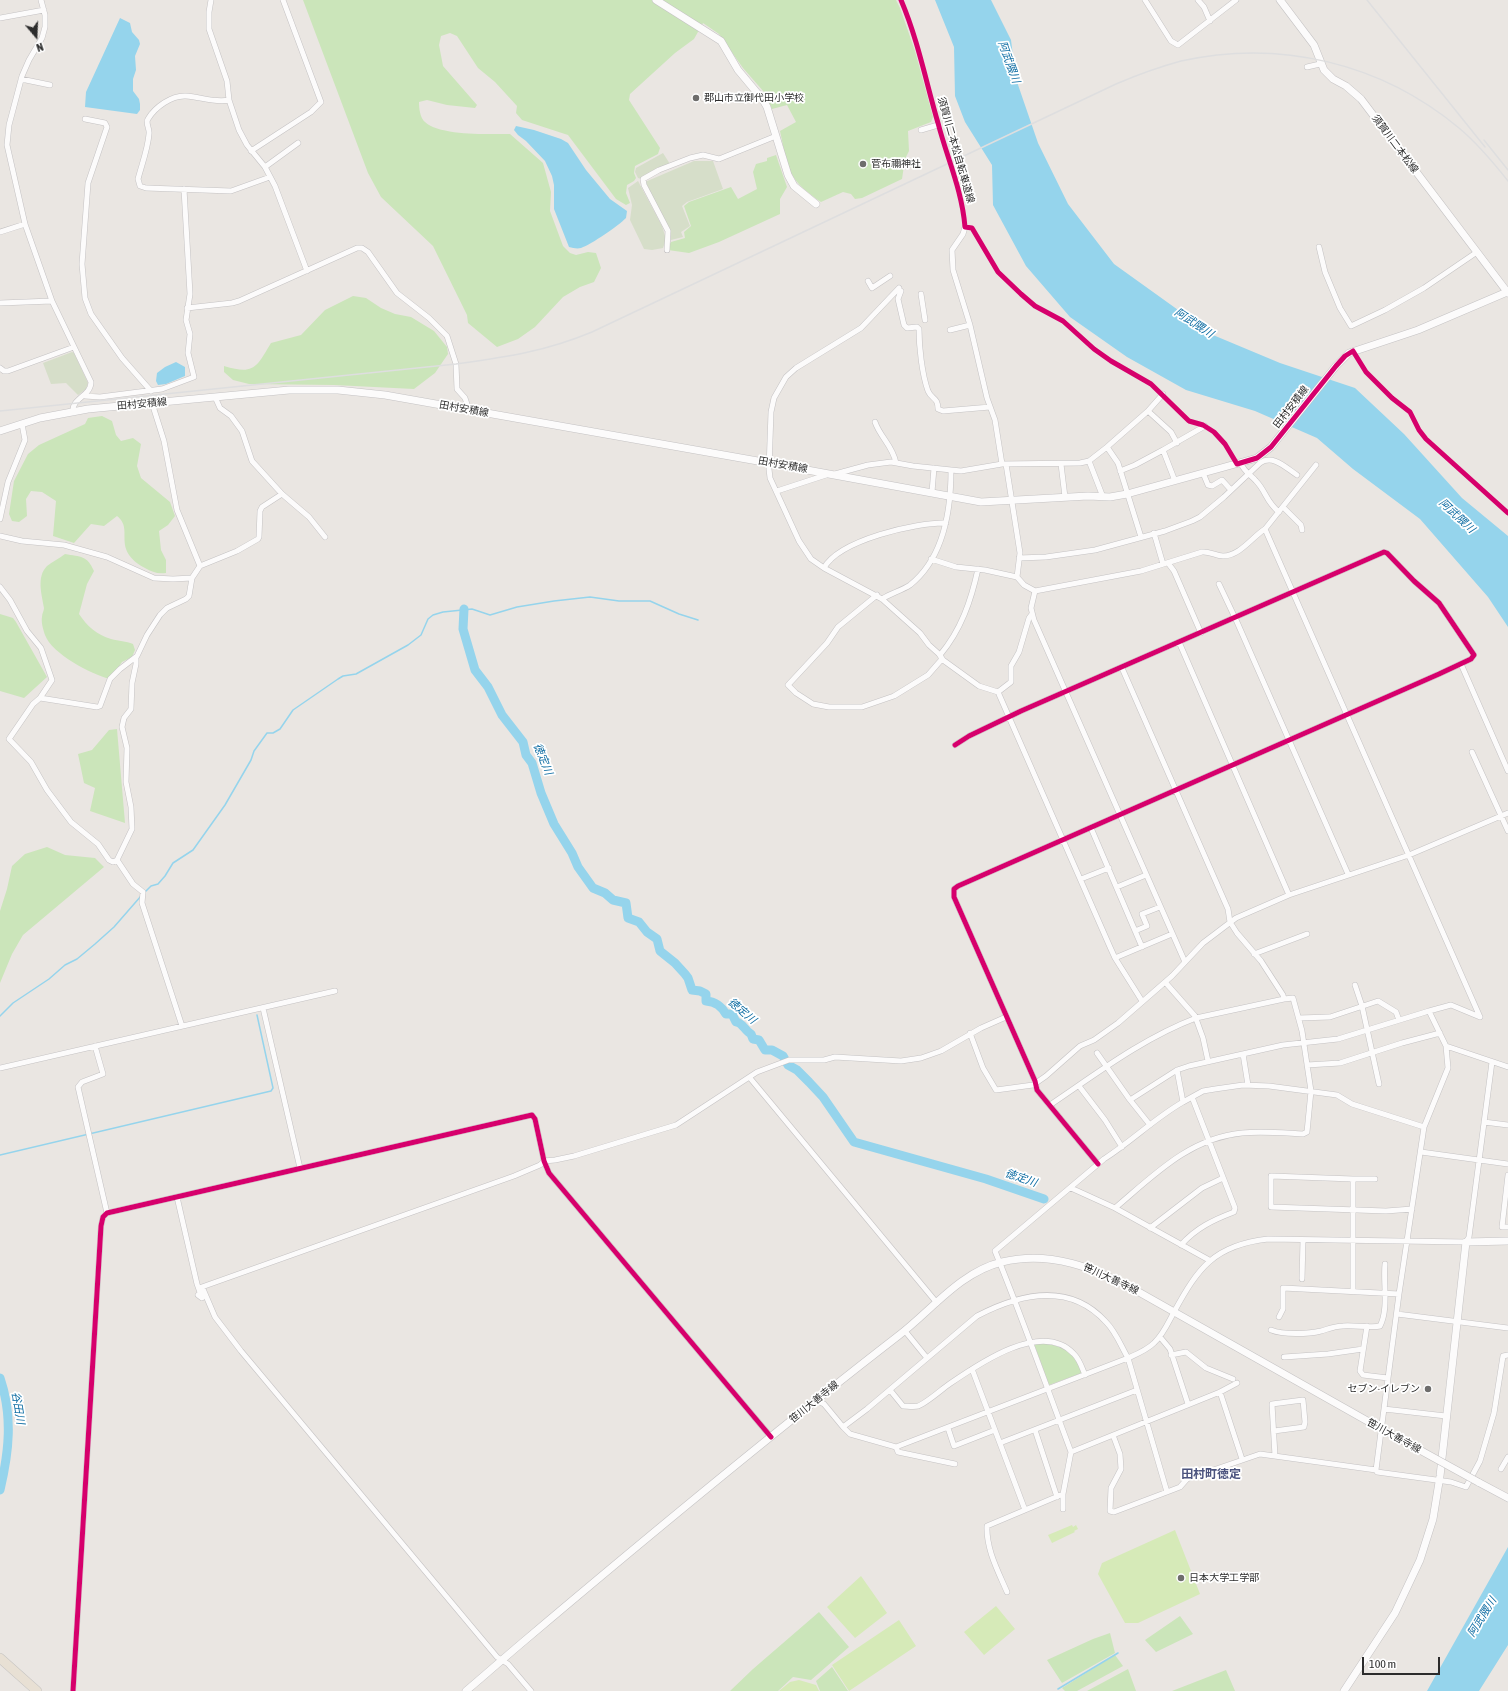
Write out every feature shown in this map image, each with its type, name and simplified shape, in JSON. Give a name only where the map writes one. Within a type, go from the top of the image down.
[{"type":"highway","points":[[0,1658],[37,1691]]},
{"type":"street","points":[[41,0],[46,21],[43,33],[26,65],[9,125],[7,145],[25,224],[52,301],[91,382],[90,389],[85,396],[77,401],[73,411]]},
{"type":"street","points":[[211,0],[209,29],[227,81],[229,100],[240,130],[251,152],[265,167],[275,186],[307,271]]},
{"type":"street","points":[[251,152],[312,112],[321,102],[283,0]]},
{"type":"street","points":[[656,0],[721,41],[738,70],[763,100],[788,175],[794,186],[816,204]]},
{"type":"street","points":[[1145,0],[1172,43],[1180,44],[1236,0]]},
{"type":"street","points":[[1198,0],[1204,8],[1210,21]]},
{"type":"street","name":"須賀川二本松線","points":[[1280,0],[1310,39],[1316,49],[1320,64],[1333,79],[1349,88],[1361,99],[1508,292]]},
{"type":"street","points":[[0,18],[44,10]]},
{"type":"street","points":[[1307,67],[1320,64]]},
{"type":"street","points":[[22,79],[50,85]]},
{"type":"street","points":[[229,100],[207,100],[187,96],[175,97],[162,105],[148,120],[150,132],[138,179],[140,186],[146,188],[231,191],[270,177]]},
{"type":"street","points":[[84,119],[105,123],[107,127],[88,184],[82,264],[86,303],[91,314],[122,358],[151,391]]},
{"type":"street","points":[[921,130],[938,125]]},
{"type":"street","points":[[667,250],[668,231],[644,185],[643,179],[659,170],[690,158],[703,155],[719,159],[776,136]]},
{"type":"street","points":[[265,167],[298,143]]},
{"type":"street","points":[[85,396],[100,397],[151,391],[162,389],[194,377],[188,353],[190,334],[186,320],[190,294],[184,189]]},
{"type":"street","points":[[0,232],[25,224]]},
{"type":"street","points":[[965,227],[963,234],[952,250],[952,265],[970,325],[990,407],[995,420],[1012,500],[1019,558],[1017,577]]},
{"type":"street","points":[[1319,247],[1325,272],[1340,308],[1351,326],[1385,310],[1424,288],[1477,252]]},
{"type":"street","points":[[187,308],[232,303],[357,248],[362,248],[368,252],[397,293],[429,318],[447,336],[456,364],[457,389],[465,398],[469,410]]},
{"type":"street","points":[[868,281],[872,288],[890,276]]},
{"type":"street","points":[[990,407],[943,411],[938,409],[937,400],[929,392],[923,369],[920,329],[917,327],[907,328],[904,325],[898,299],[900,289],[861,328],[796,368],[786,377],[773,404],[769,462],[770,478],[804,550],[811,559],[824,568],[877,595],[920,633],[941,657],[979,686],[998,692],[1115,958],[1142,1001]]},
{"type":"street","name":"田村安積線","points":[[0,431],[40,418],[73,411],[289,390],[338,390],[385,395],[769,462],[981,502],[1065,497],[1103,497],[1127,494],[1241,463],[1261,456],[1282,434],[1345,356],[1355,350],[1418,330],[1508,292]]},
{"type":"street","points":[[921,294],[925,320]]},
{"type":"street","points":[[0,303],[52,301]]},
{"type":"street","points":[[950,330],[970,325]]},
{"type":"street","points":[[0,368],[4,371],[8,371],[74,348]]},
{"type":"street","points":[[777,491],[831,474],[868,465],[896,462],[952,470],[971,470],[1004,464],[1080,464],[1089,461],[1107,447],[1148,411],[1163,394]]},
{"type":"street","points":[[215,397],[220,408],[231,416],[242,430],[252,461],[282,494],[309,517],[326,537]]},
{"type":"street","points":[[152,403],[164,441],[177,510],[200,566]]},
{"type":"street","points":[[1148,411],[1171,432],[1176,443]]},
{"type":"street","points":[[875,422],[882,436],[892,450],[896,462]]},
{"type":"street","points":[[0,519],[1,506],[8,482],[25,440],[22,424]]},
{"type":"street","points":[[1120,471],[1135,465],[1205,426]]},
{"type":"street","points":[[1107,447],[1118,463],[1141,537]]},
{"type":"street","points":[[1163,450],[1175,481]]},
{"type":"street","points":[[1019,558],[1046,557],[1089,551],[1176,527],[1200,517],[1263,461],[1274,460],[1297,475]]},
{"type":"street","points":[[1089,461],[1103,497]]},
{"type":"street","points":[[1241,463],[1243,468],[1257,482],[1270,505],[1279,512]]},
{"type":"street","points":[[1062,464],[1065,497]]},
{"type":"street","points":[[931,559],[956,568],[978,569],[1017,577],[1024,586],[1035,591],[1133,573],[1206,551],[1223,556],[1233,554],[1265,529],[1316,465]]},
{"type":"street","points":[[932,492],[934,468]]},
{"type":"street","points":[[882,599],[909,585],[918,577],[931,559],[941,541],[946,523],[952,470]]},
{"type":"street","points":[[1203,473],[1208,485],[1212,486],[1222,480],[1231,490]]},
{"type":"street","points":[[40,698],[99,707],[110,679],[120,669],[136,658],[160,615],[167,608],[189,596],[192,578],[200,566],[238,551],[258,539],[260,511],[262,507],[282,494]]},
{"type":"street","points":[[1283,507],[1301,525],[1302,530]]},
{"type":"street","points":[[824,568],[826,564],[846,548],[859,541],[904,528],[946,523]]},
{"type":"street","points":[[1130,1100],[1177,1070],[1208,1061],[1303,1042],[1338,1039],[1451,1005],[1480,1017],[1265,529]]},
{"type":"street","points":[[1154,533],[1165,563],[1174,571],[1201,632]]},
{"type":"street","points":[[0,536],[22,541],[64,545],[106,557],[154,578],[192,578]]},
{"type":"street","points":[[955,745],[970,736],[1065,692],[1384,552],[1387,553],[1414,581],[1436,600],[1474,655],[1471,659],[1461,664],[1091,828],[1063,839],[958,886],[953,890],[954,897],[1037,1090],[1098,1164]]},
{"type":"street","points":[[877,595],[838,627],[827,643],[788,685],[793,690],[806,700],[818,705],[829,707],[862,707],[894,696],[928,675],[954,637],[964,618],[972,596],[978,569]]},
{"type":"street","points":[[1219,584],[1235,617],[1348,874]]},
{"type":"street","points":[[0,587],[41,648],[52,680],[40,698],[33,704],[9,739],[32,762],[49,794],[71,822],[98,844],[109,860],[113,862],[117,860]]},
{"type":"street","points":[[1035,591],[1031,608],[1032,614],[1119,815],[1185,962]]},
{"type":"street","points":[[998,692],[1010,682],[1011,666],[1019,652],[1029,618],[1032,614]]},
{"type":"street","points":[[1179,642],[1289,895]]},
{"type":"street","points":[[117,860],[132,829],[131,807],[126,782],[127,748],[122,727],[124,718],[131,709],[132,683],[136,658]]},
{"type":"street","points":[[1461,664],[1508,771]]},
{"type":"street","points":[[1122,668],[1228,909],[1230,922],[1283,994],[1284,999]]},
{"type":"street","points":[[1472,752],[1508,831]]},
{"type":"street","points":[[970,1033],[983,1068],[996,1090],[1030,1086],[1046,1076],[1080,1046],[1094,1040],[1118,1023],[1165,982],[1203,943],[1230,922],[1263,905],[1348,874],[1409,855],[1508,813]]},
{"type":"street","points":[[1091,828],[1142,947]]},
{"type":"street","points":[[117,860],[131,881],[144,894],[142,903],[182,1026]]},
{"type":"street","points":[[1081,879],[1109,868]]},
{"type":"street","points":[[1117,887],[1146,875]]},
{"type":"street","points":[[1135,931],[1147,926],[1142,914],[1160,907]]},
{"type":"street","points":[[1115,958],[1172,934]]},
{"type":"street","points":[[1254,954],[1307,934]]},
{"type":"street","points":[[1165,982],[1196,1018],[1203,1038],[1208,1061]]},
{"type":"street","points":[[1355,985],[1362,1006],[1379,1084]]},
{"type":"street","points":[[0,1068],[335,991]]},
{"type":"street","points":[[1050,1105],[1172,1028],[1196,1018],[1290,997],[1294,999],[1299,1018],[1311,1091],[1307,1132],[1303,1134],[1242,1133],[1208,1140],[1175,1158],[1115,1208]]},
{"type":"street","points":[[1299,1018],[1330,1017],[1378,1001],[1396,1012],[1399,1020]]},
{"type":"street","points":[[263,1008],[300,1168]]},
{"type":"street","points":[[1376,1470],[1399,1294],[1424,1127],[1448,1068],[1446,1046],[1429,1011]]},
{"type":"street","points":[[201,1289],[514,1176],[540,1165],[544,1161],[574,1156],[676,1125],[750,1078],[773,1066],[794,1060],[824,1060],[835,1056],[901,1061],[921,1058],[941,1050],[970,1033],[1006,1017]]},
{"type":"street","points":[[1307,1066],[1340,1063],[1440,1033]]},
{"type":"street","points":[[95,1046],[103,1074],[82,1082],[78,1087],[107,1213]]},
{"type":"street","points":[[1446,1046],[1508,1067]]},
{"type":"street","points":[[1097,1053],[1130,1100],[1150,1125]]},
{"type":"street","points":[[1243,1054],[1248,1085]]},
{"type":"street","points":[[1344,1691],[1395,1613],[1420,1560],[1433,1519],[1440,1481],[1456,1322],[1466,1242],[1469,1237],[1492,1062]]},
{"type":"street","points":[[1177,1070],[1183,1102]]},
{"type":"street","points":[[750,1078],[937,1303]]},
{"type":"street","points":[[1063,1509],[1063,1494],[1071,1452],[1047,1390],[1015,1299],[995,1251],[1098,1164],[1183,1102],[1203,1091],[1248,1085],[1337,1095],[1352,1104],[1424,1127]]},
{"type":"street","points":[[1079,1086],[1105,1120],[1122,1147]]},
{"type":"street","points":[[1181,1245],[1202,1226],[1234,1212],[1235,1208],[1192,1098]]},
{"type":"street","points":[[73,1691],[100,1226],[103,1217],[107,1213],[530,1115],[533,1116],[535,1119],[544,1161],[549,1172],[771,1437]]},
{"type":"street","points":[[1484,1122],[1508,1125]]},
{"type":"street","points":[[1420,1152],[1508,1164]]},
{"type":"street","points":[[1508,1175],[1502,1227],[1508,1227]]},
{"type":"street","points":[[1375,1179],[1271,1176],[1271,1207],[1386,1211],[1412,1209]]},
{"type":"street","points":[[1150,1228],[1202,1188],[1223,1178]]},
{"type":"street","points":[[1352,1179],[1353,1291]]},
{"type":"street","points":[[1071,1188],[1115,1208],[1209,1260]]},
{"type":"street","points":[[177,1197],[197,1284],[215,1317],[241,1351],[492,1651],[501,1660],[508,1664],[531,1691]]},
{"type":"street","points":[[816,1400],[824,1404],[850,1434],[896,1447],[1047,1390],[1150,1348],[1160,1337],[1196,1275],[1209,1260],[1233,1246],[1250,1241],[1268,1239],[1407,1242],[1508,1241]]},
{"type":"street","points":[[1302,1279],[1303,1240]]},
{"type":"street","name":"笹川大善寺線","points":[[466,1691],[647,1538],[816,1400],[905,1331],[971,1275],[1000,1262],[1032,1258],[1051,1259],[1074,1263],[1115,1279],[1378,1427],[1508,1498]]},
{"type":"street","points":[[1271,1330],[1278,1333],[1313,1332],[1337,1326],[1376,1327],[1381,1324],[1386,1293],[1385,1264]]},
{"type":"street","points":[[1279,1317],[1283,1309],[1283,1288],[1399,1294]]},
{"type":"street","points":[[198,1295],[202,1298],[201,1289]]},
{"type":"street","points":[[843,1427],[890,1390],[977,1316],[996,1306],[1015,1299],[1048,1296],[1067,1298],[1088,1306],[1107,1322],[1128,1358],[1168,1492]]},
{"type":"street","points":[[1397,1314],[1508,1328]]},
{"type":"street","points":[[1366,1326],[1360,1371],[1362,1374],[1388,1378]]},
{"type":"street","points":[[905,1331],[927,1358]]},
{"type":"street","points":[[1160,1337],[1170,1349],[1188,1404]]},
{"type":"street","points":[[890,1390],[903,1406],[918,1406],[972,1368],[989,1359],[1031,1342],[1041,1340],[1066,1347],[1079,1360],[1085,1375]]},
{"type":"street","points":[[1284,1357],[1328,1354],[1363,1349]]},
{"type":"street","points":[[1071,1452],[1220,1392],[1235,1381],[1206,1368],[1186,1352],[1171,1355]]},
{"type":"street","points":[[1114,1435],[1120,1454],[1121,1469],[1111,1488],[1110,1511],[1114,1512],[1180,1487],[1187,1478],[1260,1454],[1376,1470],[1377,1472],[1440,1481],[1466,1487],[1478,1466],[1494,1413],[1503,1356],[1508,1355]]},
{"type":"street","points":[[972,1368],[1025,1510]]},
{"type":"street","points":[[1000,1443],[1137,1390]]},
{"type":"street","points":[[1220,1392],[1242,1459]]},
{"type":"street","points":[[1274,1431],[1304,1427],[1306,1422],[1303,1400],[1272,1404],[1275,1456]]},
{"type":"street","points":[[1384,1409],[1446,1416]]},
{"type":"street","points":[[948,1428],[954,1446],[995,1430]]},
{"type":"street","points":[[1035,1430],[1057,1497]]},
{"type":"street","points":[[896,1447],[898,1452],[955,1464]]},
{"type":"street","points":[[1501,1469],[1508,1457]]},
{"type":"street","points":[[1006,1592],[990,1552],[987,1538],[987,1526],[1063,1494]]},
{"type":"green space","points":[[303,0],[896,0],[915,51],[933,117],[931,122],[908,131],[909,151],[905,159],[902,179],[862,198],[855,199],[851,194],[843,192],[821,202],[799,184],[788,166],[780,131],[796,122],[787,105],[772,109],[764,92],[743,68],[719,34],[703,23],[694,39],[675,53],[630,94],[629,100],[660,148],[658,154],[635,166],[634,173],[636,178],[627,185],[626,193],[630,203],[626,205],[616,199],[568,135],[522,120],[516,113],[517,106],[495,82],[478,68],[457,36],[450,33],[441,36],[439,45],[443,66],[477,105],[475,108],[447,105],[427,100],[419,102],[420,113],[423,120],[432,127],[453,132],[510,134],[543,163],[551,192],[550,211],[563,246],[570,253],[576,255],[588,252],[596,253],[601,268],[594,282],[580,287],[563,297],[535,327],[518,339],[497,347],[468,323],[467,315],[433,246],[381,197],[368,173]]},
{"type":"green space","points":[[663,153],[670,164],[641,179],[638,178],[635,172],[636,168]]},
{"type":"green space","points":[[776,155],[787,187],[780,199],[780,214],[719,242],[689,253],[668,250],[671,242],[685,238],[684,232],[691,226],[684,206],[689,202],[731,187],[738,199],[757,189],[753,172],[756,164],[767,161],[767,158]]},
{"type":"green space","points":[[694,161],[713,161],[723,189],[687,202],[682,206],[690,226],[681,232],[683,237],[671,240],[670,233],[645,182]]},
{"type":"green space","points":[[638,181],[662,226],[666,239],[663,248],[652,250],[644,249],[630,220],[632,205],[628,188]]},
{"type":"green space","points":[[353,296],[366,298],[381,308],[395,314],[411,317],[434,331],[447,347],[448,354],[435,373],[414,389],[334,385],[249,384],[233,380],[224,372],[224,366],[242,370],[253,367],[262,358],[271,343],[301,335],[325,310]]},
{"type":"green space","points":[[72,352],[74,353],[88,383],[86,389],[78,395],[66,383],[51,384],[43,363]]},
{"type":"green space","points":[[102,416],[112,421],[116,435],[121,441],[133,438],[141,444],[137,466],[141,478],[170,502],[175,516],[168,525],[159,531],[161,550],[166,560],[166,573],[152,572],[134,561],[128,554],[124,527],[122,521],[117,516],[104,526],[91,524],[74,543],[53,536],[56,501],[42,492],[31,491],[26,499],[27,516],[19,522],[12,521],[9,514],[14,481],[28,454],[39,445],[85,424],[88,418]]},
{"type":"green space","points":[[65,554],[79,556],[86,559],[94,571],[87,584],[79,614],[82,618],[93,630],[101,635],[133,644],[135,650],[132,657],[122,662],[110,679],[83,668],[64,656],[55,649],[45,635],[42,621],[44,608],[41,592],[42,575],[47,566]]},
{"type":"green space","points":[[0,614],[13,618],[16,622],[47,677],[24,698],[0,691]]},
{"type":"green space","points":[[117,729],[125,823],[90,811],[95,788],[84,783],[78,754],[92,750],[109,730]]},
{"type":"green space","points":[[47,847],[65,855],[95,858],[104,867],[23,935],[12,954],[0,983],[0,911],[12,866],[25,854]]},
{"type":"green space","points":[[1044,1343],[1058,1346],[1073,1355],[1082,1373],[1049,1385],[1034,1344]]},
{"type":"green space","points":[[1072,1525],[1073,1527],[1076,1525],[1078,1529],[1074,1531],[1075,1532],[1052,1543],[1048,1535]]},
{"type":"green space","points":[[1175,1530],[1200,1594],[1138,1623],[1125,1623],[1098,1574],[1102,1563]]},
{"type":"green space","points":[[861,1576],[887,1613],[855,1638],[827,1607]]},
{"type":"green space","points":[[996,1606],[1015,1629],[984,1655],[964,1632]]},
{"type":"green space","points":[[819,1612],[849,1647],[811,1680],[793,1677],[778,1691],[730,1691],[753,1669]]},
{"type":"green space","points":[[1180,1616],[1193,1634],[1156,1652],[1145,1640]]},
{"type":"green space","points":[[899,1620],[916,1646],[849,1691],[832,1665]]},
{"type":"green space","points":[[1110,1633],[1115,1653],[1062,1683],[1047,1660]]},
{"type":"green space","points":[[1115,1655],[1123,1666],[1077,1691],[1065,1691],[1062,1688]]},
{"type":"green space","points":[[832,1667],[848,1691],[820,1691],[816,1681]]},
{"type":"green space","points":[[1128,1669],[1136,1691],[1087,1691]]},
{"type":"green space","points":[[1226,1670],[1235,1691],[1172,1691]]},
{"type":"green space","points":[[799,1680],[816,1685],[819,1691],[779,1691],[790,1682]]},
{"type":"water","name":"阿武隈川","points":[[935,0],[991,0],[1011,40],[1016,79],[1038,143],[1068,204],[1114,264],[1213,335],[1280,363],[1355,388],[1404,434],[1462,498],[1508,536],[1508,627],[1488,597],[1420,519],[1353,469],[1317,438],[1255,411],[1186,390],[1127,357],[1070,317],[1026,266],[993,205],[992,165],[965,122],[955,96],[954,47]]},
{"type":"water","points":[[120,18],[130,23],[132,32],[139,40],[140,44],[135,56],[136,70],[133,79],[133,91],[139,99],[140,104],[140,110],[137,114],[85,107],[86,92]]},
{"type":"water","points":[[516,126],[534,130],[561,139],[568,143],[586,170],[610,199],[627,211],[626,218],[592,243],[581,248],[569,247],[554,209],[554,185],[552,176],[545,161],[514,130]]},
{"type":"water","points":[[176,362],[185,367],[185,376],[166,384],[158,385],[156,381],[157,373]]},
{"type":"water","name":"阿武隈川","points":[[1508,1547],[1508,1645],[1479,1691],[1427,1691]]},
{"type":"waterway","points":[[145,892],[151,886],[158,884],[173,863],[193,850],[225,805],[251,760],[254,751],[267,733],[273,733],[280,729],[293,710],[338,679],[343,676],[356,674],[408,645],[421,635],[428,619],[433,615],[443,612],[472,609],[490,615],[517,607],[590,597],[619,601],[650,601],[679,614],[698,620]]},
{"type":"waterway","name":"徳定川","points":[[464,609],[463,629],[475,670],[488,687],[502,715],[523,742],[526,755],[532,763],[541,793],[554,824],[572,853],[578,867],[593,888],[605,893],[613,900],[626,903],[628,918],[639,922],[647,932],[657,939],[660,951],[675,963],[685,974],[692,990],[700,991],[706,994],[706,1001],[713,1002],[718,1005],[726,1014],[732,1014],[736,1022],[740,1023],[751,1034],[753,1039],[759,1040],[765,1050],[772,1050],[783,1056],[788,1065],[797,1070],[823,1097],[854,1142],[986,1179],[1044,1199]]},
{"type":"waterway","points":[[0,1016],[13,1003],[49,979],[65,965],[77,959],[95,944],[114,927],[141,896]]},
{"type":"waterway","points":[[0,1155],[271,1091],[273,1088],[257,1015]]},
{"type":"waterway","name":"谷田川","points":[[0,1378],[7,1406],[8,1420],[6,1462],[0,1490]]},
{"type":"waterway","points":[[1058,1689],[1118,1653]]},
{"type":"railway","points":[[1367,0],[1485,147]]},
{"type":"railway","points":[[0,411],[456,364],[541,349],[592,332],[1116,84],[1173,63],[1218,55],[1255,53],[1292,55],[1328,62],[1363,72],[1397,87],[1429,106],[1459,128],[1485,153],[1508,181]]},
{"type":"railway","points":[[1484,140],[1508,170]]},
{"type":"cycle path","name":"須賀川二本松自転車道線","points":[[901,0],[917,46],[958,187],[965,227],[972,228],[998,272],[1035,306],[1063,321],[1094,349],[1111,361],[1151,384],[1189,421],[1203,425],[1214,432],[1225,444],[1237,464],[1257,458],[1271,447],[1336,366],[1345,356],[1353,351],[1366,372],[1392,398],[1410,412],[1419,430],[1426,439],[1508,513]]},
{"type":"cycle path","points":[[955,745],[969,736],[1021,711],[1384,552],[1387,553],[1414,581],[1439,603],[1474,655],[1471,659],[1439,674],[954,889],[954,897],[1035,1081],[1037,1090],[1098,1164]]},
{"type":"cycle path","points":[[73,1691],[101,1226],[103,1217],[107,1213],[532,1115],[535,1119],[544,1161],[549,1173],[771,1437]]},
{"type":"place","name":"郡山市立御代田小学校","points":[[696,98]]},
{"type":"place","name":"菅布禰神社","points":[[863,164]]},
{"type":"place","name":"セブン-イレブン","points":[[1428,1389]]},
{"type":"place","name":"日本大学工学部","points":[[1181,1578]]},
{"type":"district","name":"田村町徳定","points":[[1211,1474]]}]
